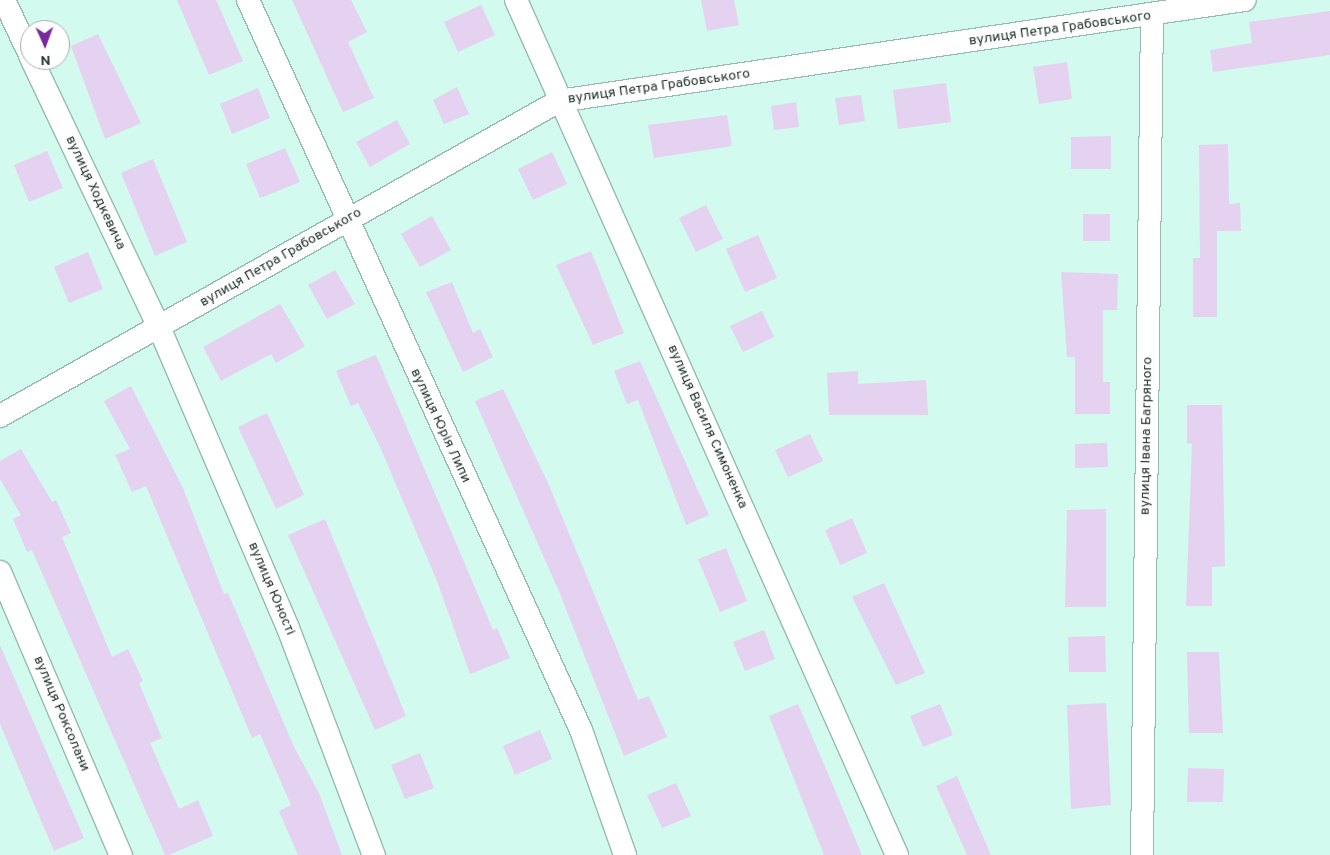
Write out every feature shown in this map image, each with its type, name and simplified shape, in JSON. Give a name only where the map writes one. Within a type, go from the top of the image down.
[{"type":"street","points":[[4,0],[20,34]]},
{"type":"street","name":"вулиця Юрія Липи","points":[[248,0],[346,221],[581,730],[625,855]]},
{"type":"street","name":"вулиця Василя Симоненка","points":[[516,0],[559,102],[897,855]]},
{"type":"street","name":"вулиця Петра Грабовського","points":[[0,416],[559,102],[1152,16],[1245,0]]},
{"type":"street","name":"вулиця Івана Багряного","points":[[1142,855],[1152,16]]},
{"type":"street","name":"вулиця Ходкевича","points":[[37,70],[159,327]]},
{"type":"street","name":"вулиця Юності","points":[[159,327],[288,628],[374,855]]},
{"type":"street","name":"вулиця Роксолани","points":[[0,572],[121,855]]},
{"type":"building","points":[[177,0],[216,0],[243,61],[209,75]]},
{"type":"building","points":[[292,0],[351,0],[367,32],[348,42],[374,98],[343,112]]},
{"type":"building","points":[[701,0],[734,0],[739,25],[707,31]]},
{"type":"building","points":[[481,5],[495,35],[458,52],[444,22]]},
{"type":"building","points":[[1330,11],[1330,55],[1213,72],[1210,50],[1252,43],[1249,22]]},
{"type":"building","points":[[98,34],[141,123],[105,139],[71,46]]},
{"type":"building","points":[[1067,62],[1072,99],[1039,104],[1033,67]]},
{"type":"building","points":[[946,83],[951,122],[898,129],[893,90]]},
{"type":"building","points":[[457,87],[469,114],[444,124],[433,100]]},
{"type":"building","points":[[258,88],[270,118],[232,134],[220,104]]},
{"type":"building","points":[[861,95],[865,121],[839,125],[835,98]]},
{"type":"building","points":[[796,102],[799,127],[774,130],[771,106]]},
{"type":"building","points":[[727,115],[732,146],[654,158],[648,125]]},
{"type":"building","points":[[397,120],[410,144],[370,167],[356,142]]},
{"type":"building","points":[[1111,136],[1111,169],[1071,169],[1071,137]]},
{"type":"building","points":[[1228,144],[1229,204],[1240,203],[1241,231],[1217,231],[1217,317],[1193,317],[1193,258],[1200,258],[1199,145]]},
{"type":"building","points":[[285,148],[300,182],[260,198],[246,164]]},
{"type":"building","points":[[47,151],[63,188],[29,202],[14,165]]},
{"type":"building","points":[[552,152],[567,184],[533,200],[518,169]]},
{"type":"building","points":[[153,159],[187,242],[155,256],[121,173]]},
{"type":"building","points":[[706,205],[723,239],[696,252],[679,218]]},
{"type":"building","points":[[1083,214],[1110,214],[1110,241],[1083,241]]},
{"type":"building","points":[[432,216],[451,250],[420,267],[401,234]]},
{"type":"building","points":[[758,235],[777,278],[745,292],[726,249]]},
{"type":"building","points":[[591,251],[624,333],[593,345],[556,265]]},
{"type":"building","points":[[88,252],[103,289],[69,303],[54,267]]},
{"type":"building","points":[[335,270],[355,304],[327,319],[308,285]]},
{"type":"building","points":[[1061,272],[1118,274],[1117,310],[1103,310],[1103,382],[1110,382],[1110,414],[1075,414],[1075,357],[1067,357]]},
{"type":"building","points":[[452,282],[473,333],[480,329],[493,357],[463,372],[426,292]]},
{"type":"building","points":[[280,304],[305,346],[276,363],[271,354],[221,381],[203,347]]},
{"type":"building","points":[[762,311],[774,337],[743,352],[730,326]]},
{"type":"building","points":[[376,355],[493,630],[497,628],[510,658],[470,674],[437,581],[381,449],[358,403],[351,406],[336,371]]},
{"type":"building","points":[[640,361],[709,515],[686,525],[638,400],[627,404],[614,371]]},
{"type":"building","points":[[858,371],[858,384],[926,380],[928,415],[829,415],[827,373]]},
{"type":"building","points":[[131,386],[183,488],[224,594],[228,593],[294,747],[319,793],[342,855],[298,855],[279,811],[291,805],[260,734],[252,738],[146,486],[132,492],[115,455],[130,449],[104,401]]},
{"type":"building","points":[[503,389],[549,485],[638,700],[649,696],[667,737],[624,756],[560,594],[475,401]]},
{"type":"building","points":[[1187,405],[1222,405],[1225,566],[1212,567],[1212,606],[1186,606],[1192,444],[1187,443]]},
{"type":"building","points":[[267,413],[304,495],[276,509],[238,427]]},
{"type":"building","points":[[810,434],[823,461],[788,477],[775,450]]},
{"type":"building","points":[[1107,443],[1108,467],[1075,468],[1075,444]]},
{"type":"building","points":[[21,449],[52,502],[56,500],[71,533],[62,537],[112,657],[128,649],[143,681],[139,683],[162,738],[150,743],[179,809],[198,800],[213,836],[169,855],[165,855],[32,550],[27,552],[13,519],[21,515],[0,479],[0,461]]},
{"type":"building","points":[[1106,509],[1106,607],[1065,607],[1067,510]]},
{"type":"building","points":[[852,518],[867,553],[840,565],[825,530]]},
{"type":"building","points":[[325,519],[406,716],[375,730],[288,535]]},
{"type":"building","points":[[726,548],[747,601],[720,612],[698,559]]},
{"type":"building","points":[[884,583],[925,673],[896,685],[852,597]]},
{"type":"building","points":[[764,630],[775,659],[745,671],[733,642]]},
{"type":"building","points":[[1105,636],[1106,672],[1069,672],[1068,637]]},
{"type":"building","points":[[0,645],[84,838],[54,851],[0,724]]},
{"type":"building","points":[[1187,652],[1219,652],[1223,733],[1189,733]]},
{"type":"building","points":[[1106,703],[1111,805],[1071,809],[1067,705]]},
{"type":"building","points":[[798,704],[862,855],[824,855],[769,716]]},
{"type":"building","points":[[940,704],[953,735],[923,747],[910,716]]},
{"type":"building","points":[[540,730],[552,759],[515,775],[503,746]]},
{"type":"building","points":[[420,753],[434,788],[405,799],[391,765]]},
{"type":"building","points":[[1188,768],[1224,769],[1223,802],[1187,802]]},
{"type":"building","points":[[957,776],[991,855],[967,855],[936,786]]},
{"type":"building","points":[[676,783],[691,816],[662,828],[647,795]]}]
